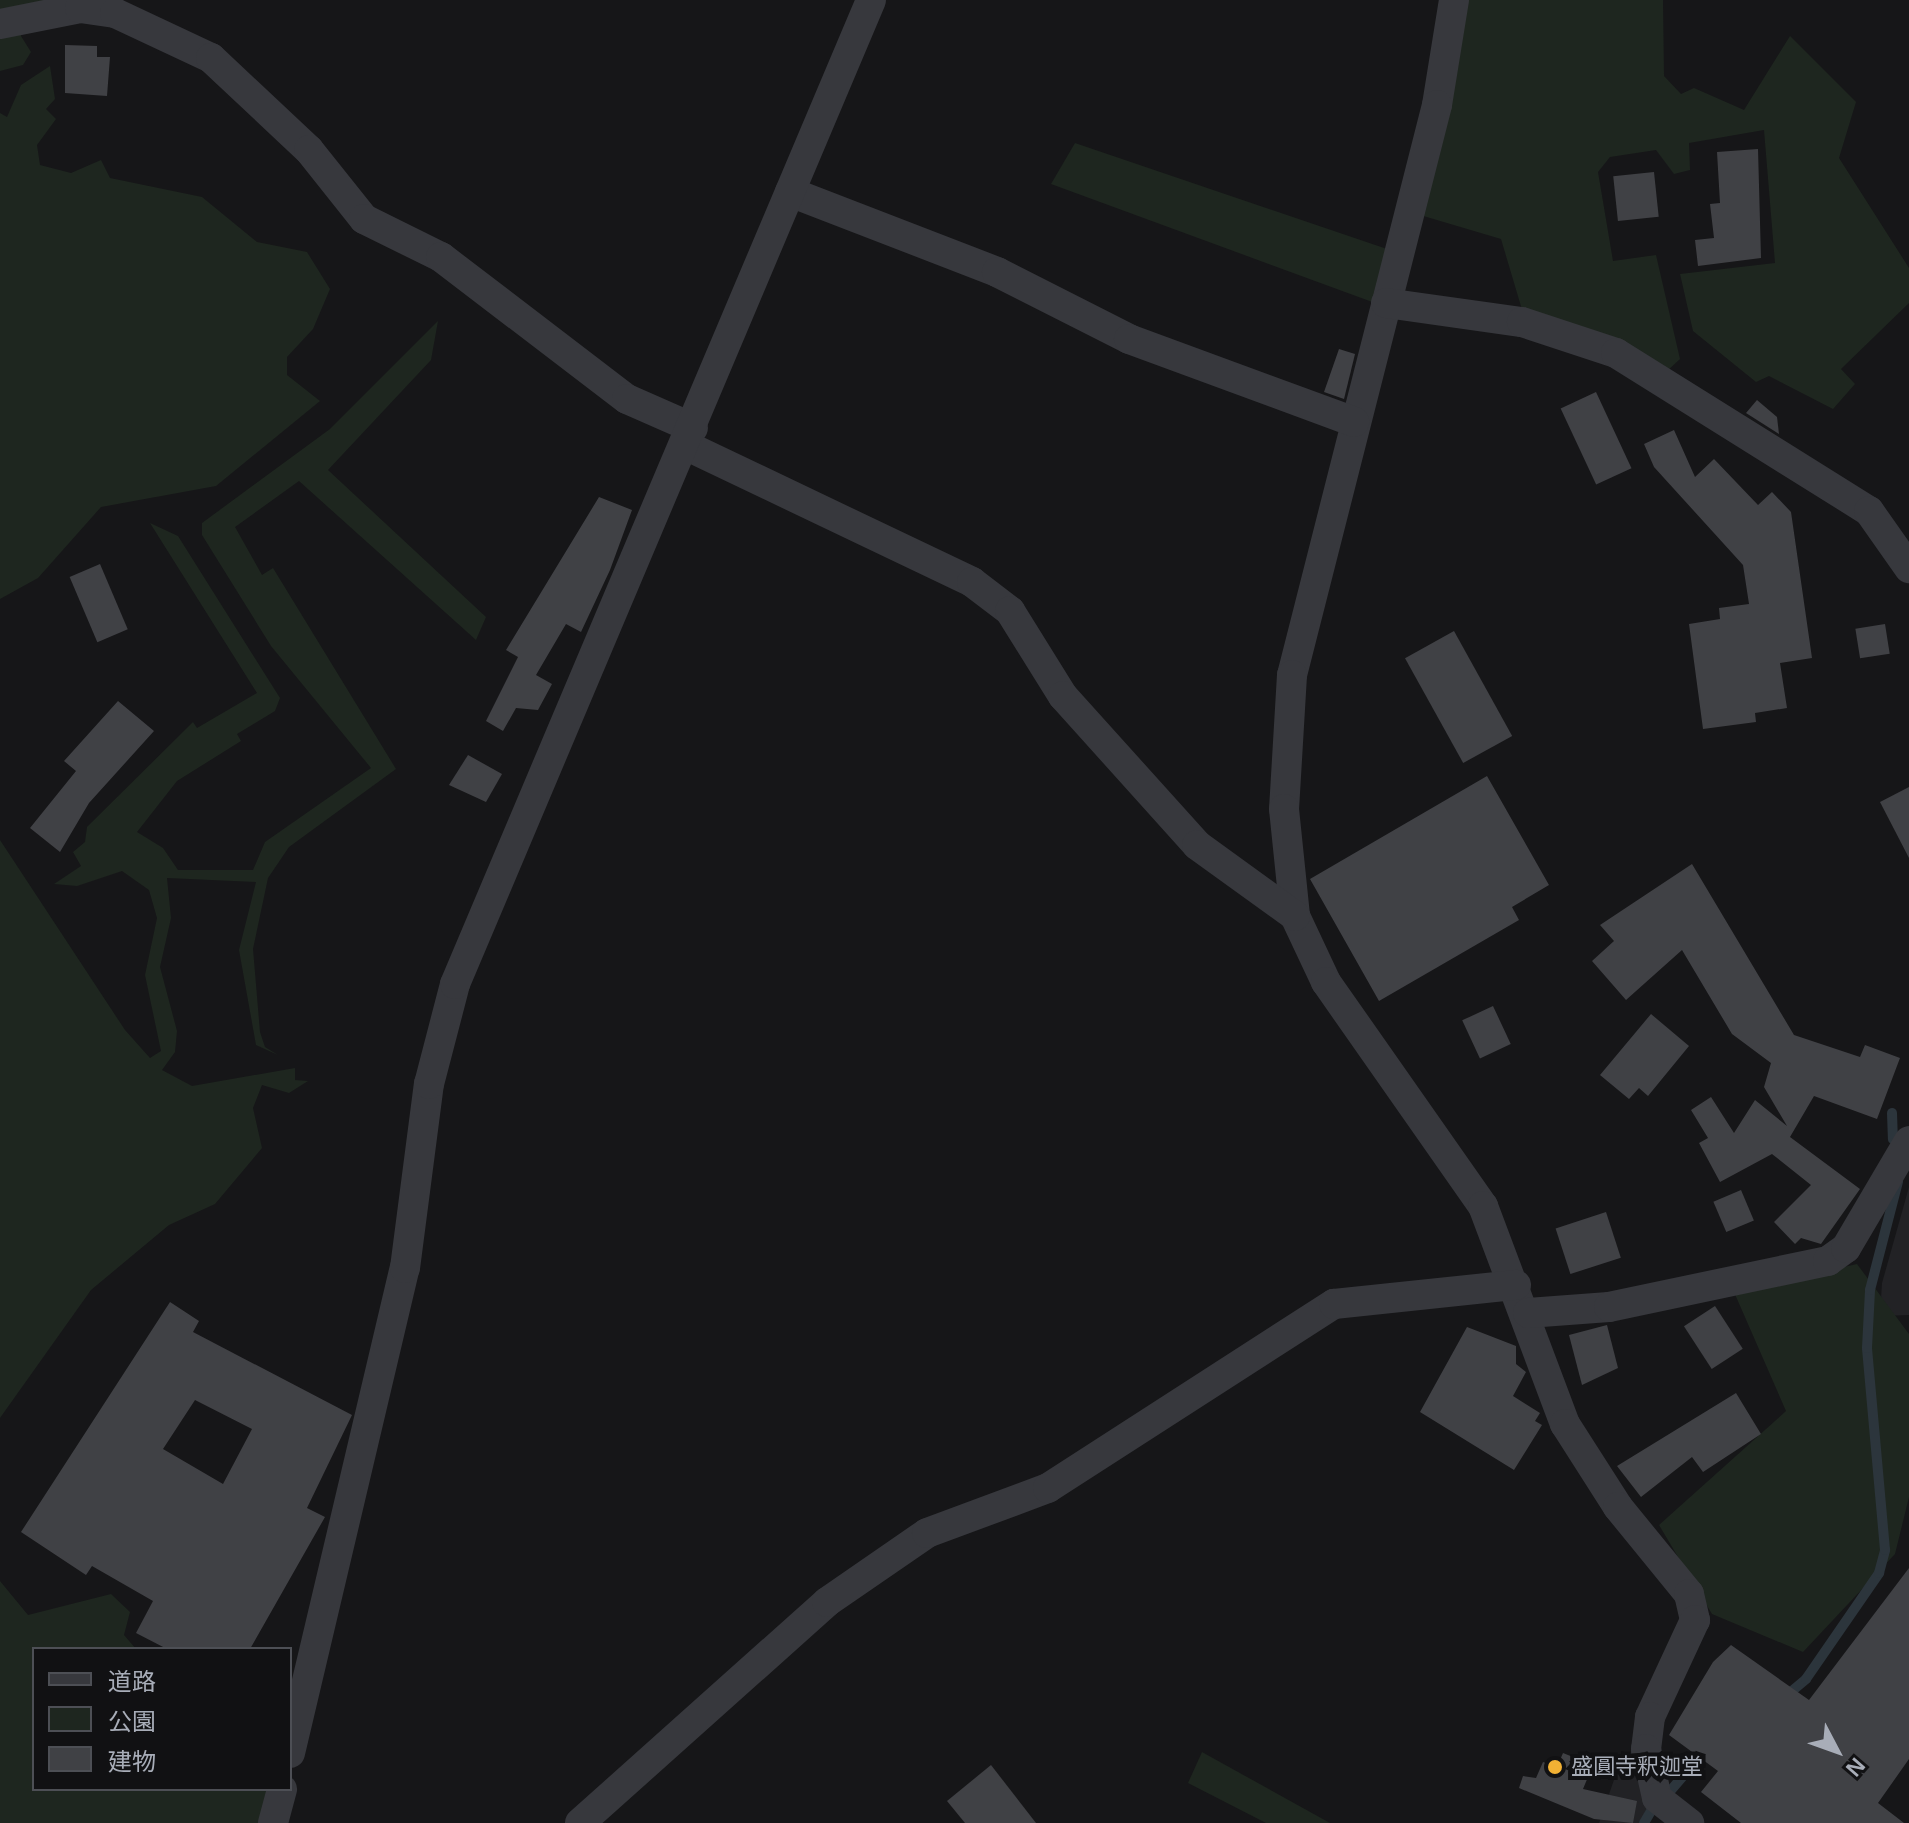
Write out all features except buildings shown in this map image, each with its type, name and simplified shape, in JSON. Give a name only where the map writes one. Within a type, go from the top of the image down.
[{"type":"street","points":[[292,1745],[405,1268],[429,1084],[455,984],[544,761],[689,436],[871,0]]},
{"type":"street","points":[[1454,0],[1437,105],[1292,675],[1284,809],[1295,916],[1326,982],[1483,1206],[1522,1299],[1565,1424],[1618,1507],[1689,1594],[1695,1620],[1650,1717],[1646,1749],[1657,1798],[1689,1823]]},
{"type":"street","points":[[0,24],[80,8],[115,13],[211,58],[309,150],[364,219],[441,257],[627,399],[689,436],[972,582],[1010,611],[1063,696],[1197,845],[1295,916]]},
{"type":"street","points":[[790,192],[997,272],[1129,339],[1354,422]]},
{"type":"street","points":[[1386,303],[1522,322],[1616,353],[1869,511],[1909,568]]},
{"type":"street","points":[[580,1823],[827,1602],[927,1533],[1048,1488],[1334,1304],[1522,1299],[1609,1307],[1828,1261],[1846,1248],[1909,1141]]},
{"type":"street","points":[[273,1823],[281,1791]]},
{"type":"shaded area","points":[[1909,1187],[1909,1315],[1880,1316],[1882,1283]]},
{"type":"shaded area","points":[[1624,1751],[1640,1752],[1648,1807],[1639,1823],[1599,1823]]},
{"type":"green space","points":[[0,0],[60,0],[26,12],[21,36],[31,52],[23,65],[0,71]]},
{"type":"green space","points":[[1462,0],[1663,0],[1664,76],[1681,94],[1694,88],[1744,110],[1790,36],[1856,102],[1839,158],[1909,268],[1909,303],[1841,369],[1855,384],[1833,409],[1769,376],[1756,382],[1693,331],[1680,274],[1775,263],[1764,130],[1689,143],[1690,170],[1674,174],[1656,150],[1610,157],[1598,172],[1613,261],[1656,255],[1680,359],[1665,373],[1523,313],[1501,239],[1420,215]]},
{"type":"green space","points":[[50,66],[55,99],[46,109],[56,119],[37,145],[40,165],[71,173],[101,160],[110,178],[202,197],[257,242],[307,252],[330,289],[313,329],[287,357],[287,375],[320,401],[216,486],[101,507],[38,578],[0,599],[0,113],[7,117],[21,85]]},
{"type":"green space","points":[[1075,143],[1390,250],[1375,303],[1051,184]]},
{"type":"green space","points":[[438,321],[431,360],[328,470],[486,617],[476,640],[299,481],[235,527],[262,575],[273,568],[396,769],[289,847],[268,878],[253,949],[260,1032],[265,1047],[278,1055],[256,1045],[239,950],[256,882],[167,878],[171,918],[160,967],[177,1031],[175,1052],[162,1070],[192,1086],[295,1068],[295,1080],[308,1081],[289,1093],[262,1085],[253,1108],[262,1148],[215,1204],[169,1225],[91,1290],[0,1418],[0,840],[125,1030],[150,1058],[161,1051],[145,975],[157,918],[149,890],[122,871],[77,886],[54,884],[81,866],[73,852],[85,842],[87,827],[193,722],[197,728],[257,693],[150,523],[178,536],[280,698],[275,711],[237,734],[241,741],[177,781],[137,832],[163,848],[178,870],[253,870],[265,842],[371,768],[271,646],[202,535],[202,523],[330,429]]},
{"type":"green space","points":[[1857,1264],[1909,1334],[1909,1497],[1895,1554],[1803,1652],[1712,1614],[1659,1525],[1786,1411],[1734,1292]]},
{"type":"green space","points":[[0,1581],[28,1615],[111,1594],[130,1612],[124,1635],[134,1647],[32,1647],[32,1791],[272,1791],[263,1823],[0,1823]]},
{"type":"green space","points":[[1202,1752],[1330,1823],[1266,1823],[1188,1783]]},
{"type":"waterway","points":[[1892,1113],[1893,1139]]},
{"type":"waterway","points":[[1786,1696],[1806,1679],[1879,1573],[1885,1550],[1867,1348],[1870,1290],[1898,1182]]},
{"type":"waterway","points":[[1666,1796],[1707,1748]]},
{"type":"waterway","points":[[1644,1823],[1651,1811]]},
{"type":"place","name":"盛圓寺釈迦堂","points":[[1555,1767]]}]
